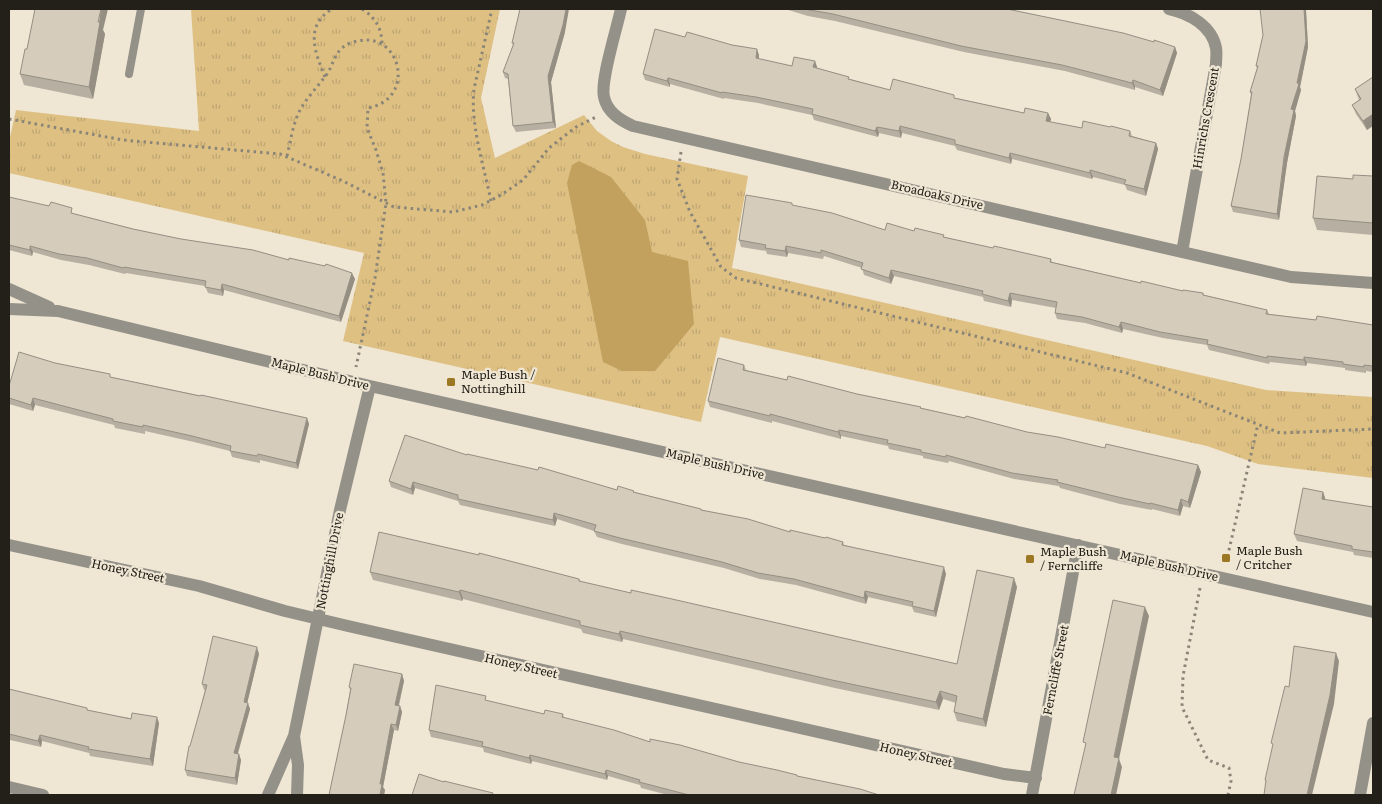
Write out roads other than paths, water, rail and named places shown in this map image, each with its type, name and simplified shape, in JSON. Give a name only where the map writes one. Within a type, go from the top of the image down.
[{"type":"street","name":"Broadoaks Drive","points":[[621,9],[604,84],[604,97],[610,109],[620,120],[633,126],[1291,277],[1373,283]]},
{"type":"street","name":"Hinrichs Crescent","points":[[1169,9],[1194,18],[1208,30],[1216,47],[1216,64],[1182,252]]},
{"type":"street","name":"Maple Bush Drive","points":[[9,289],[58,312]]},
{"type":"street","name":"Maple Bush Drive","points":[[9,309],[58,312],[370,386],[1373,612]]},
{"type":"street","name":"Nottinghill Drive","points":[[268,795],[294,736],[340,510],[370,386]]},
{"type":"street","name":"Honey Street","points":[[9,545],[199,586],[318,619],[1004,774],[1036,778]]},
{"type":"street","name":"Ferncliffe Street","points":[[1032,795],[1078,545]]},
{"type":"street","points":[[1360,795],[1373,723]]},
{"type":"street","name":"Nottinghill Drive","points":[[294,736],[298,765],[297,795]]},
{"type":"street","points":[[9,787],[42,795]]},
{"type":"lane","points":[[129,74],[141,9]]},
{"type":"place","name":"Maple Bush / Nottinghill","points":[[451,382]]},
{"type":"place","name":"Maple Bush / Critcher","points":[[1226,558]]},
{"type":"place","name":"Maple Bush / Ferncliffe","points":[[1030,559]]}]
